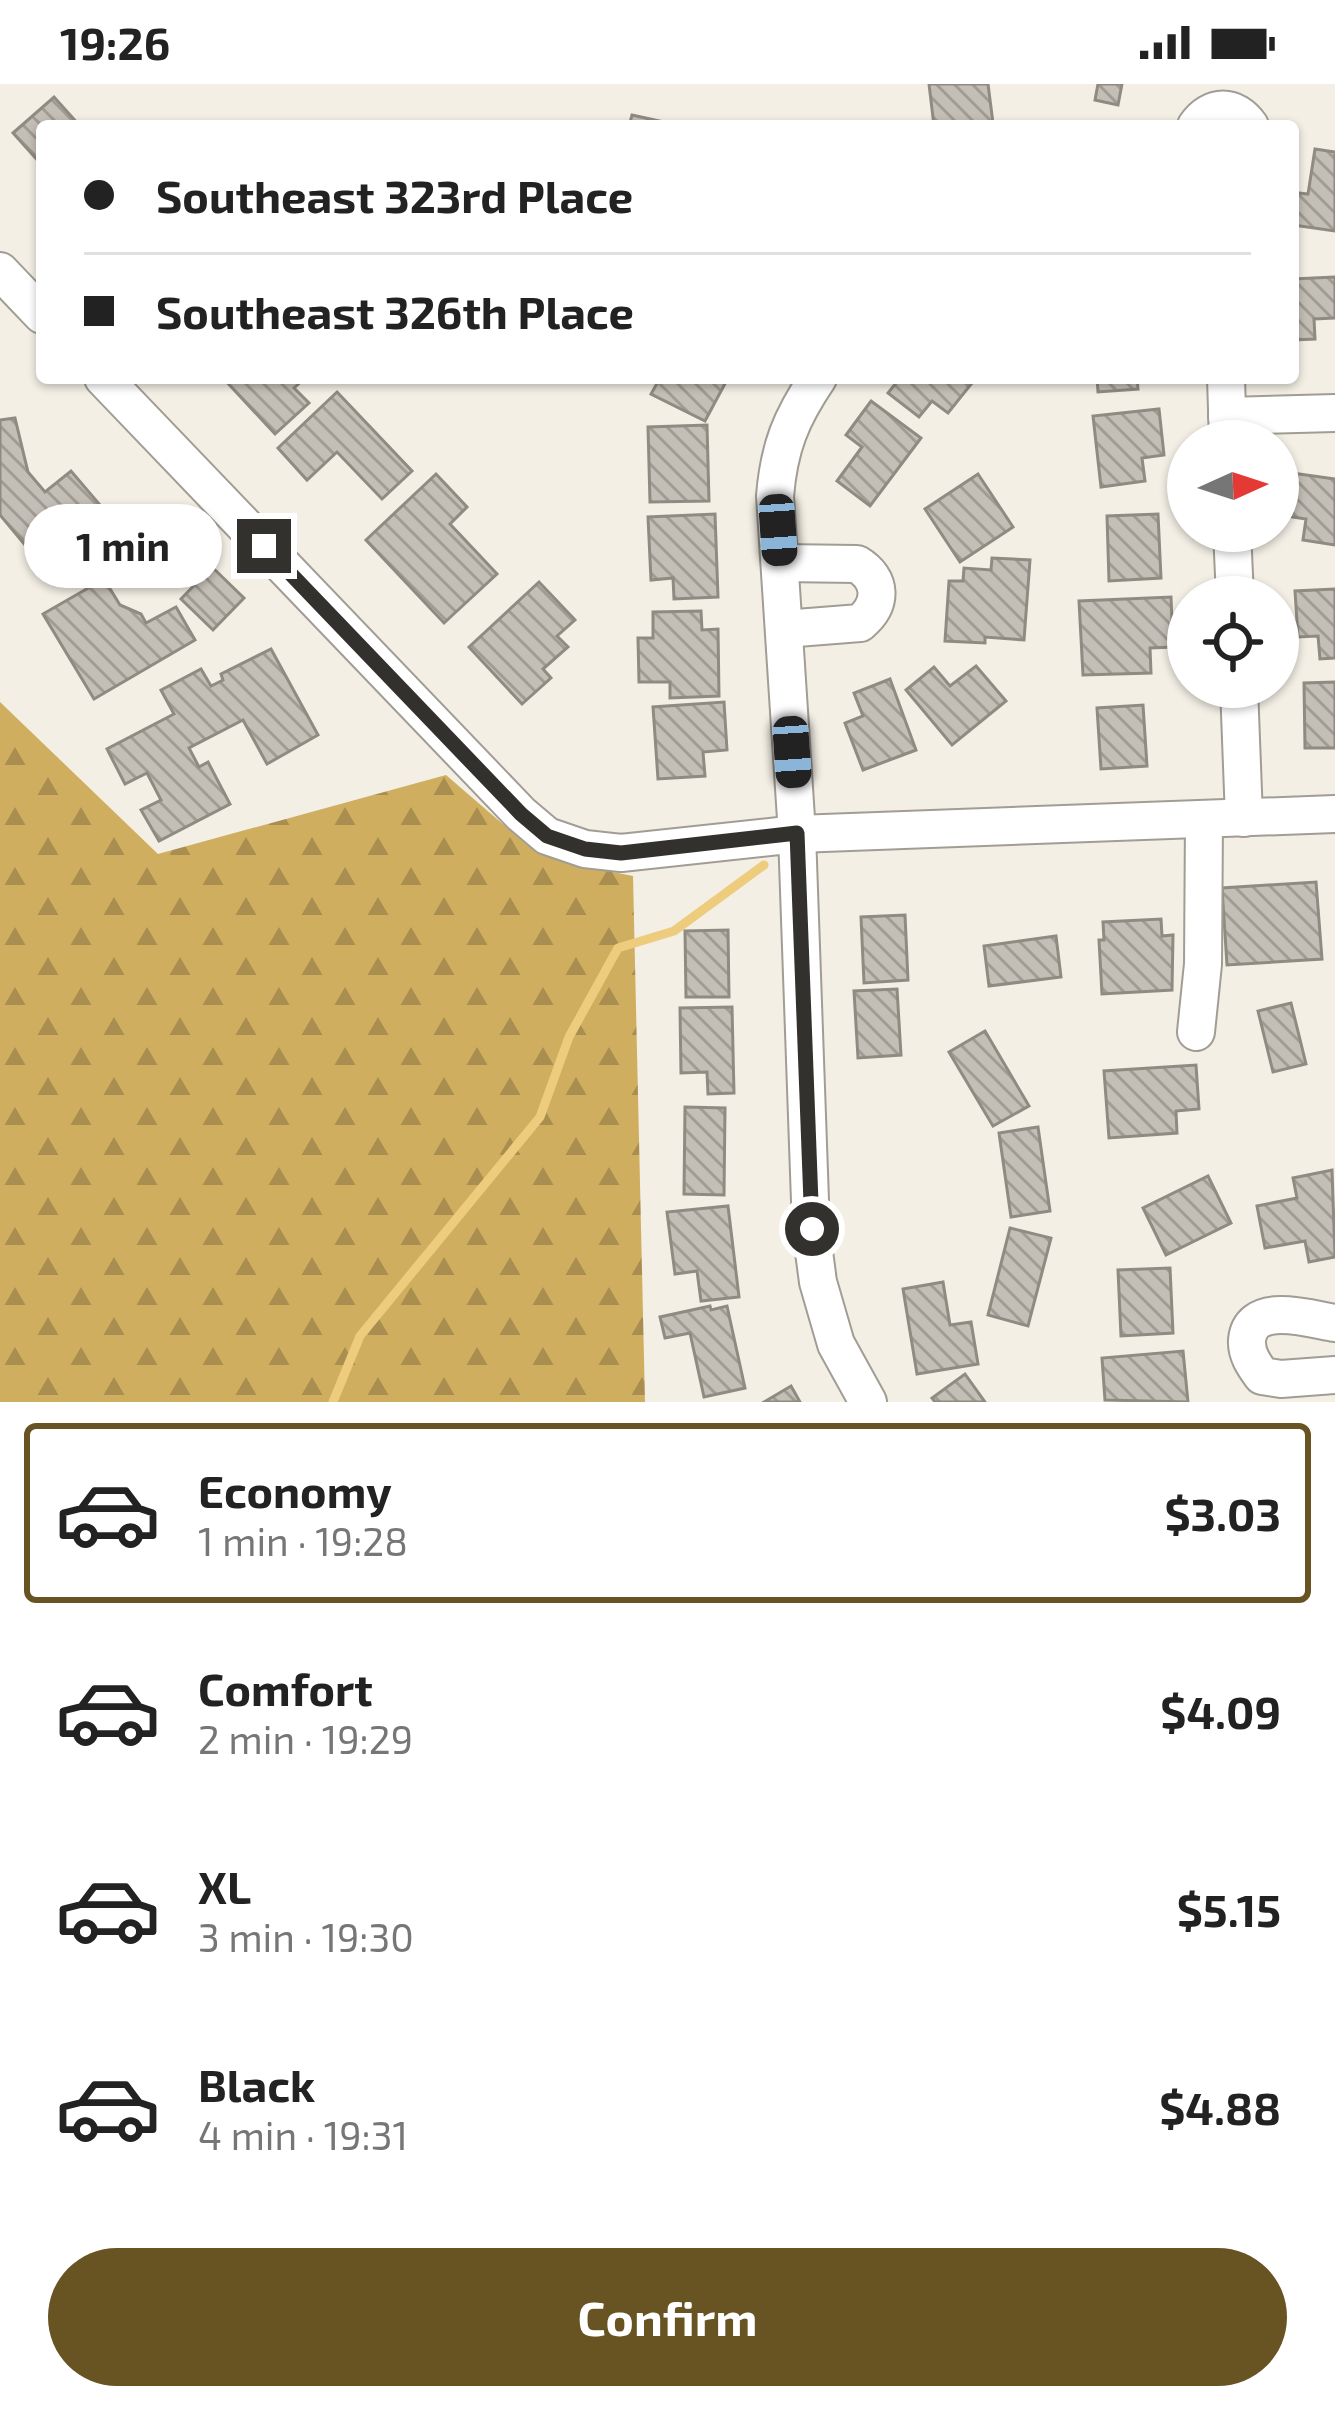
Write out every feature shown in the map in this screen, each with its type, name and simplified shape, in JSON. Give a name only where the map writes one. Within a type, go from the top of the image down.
[{"type":"street","points":[[1200,120],[1220,109],[1239,113],[1245,120]]},
{"type":"street","points":[[0,271],[36,309]]},
{"type":"street","points":[[109,384],[547,836],[585,849],[621,853],[797,833],[1335,814]]},
{"type":"street","points":[[814,384],[779,453],[776,496],[797,833],[814,1247],[818,1282],[836,1344],[868,1402]]},
{"type":"street","points":[[1226,384],[1228,420]]},
{"type":"street","points":[[1285,420],[1335,413]]},
{"type":"street","points":[[780,563],[857,564],[874,580],[878,592],[876,604],[860,622],[784,629]]},
{"type":"street","points":[[1239,708],[1244,818]]},
{"type":"street","points":[[1196,1032],[1204,964],[1204,819]]},
{"type":"street","points":[[1335,1323],[1263,1317],[1252,1325],[1246,1342],[1251,1362],[1262,1376],[1335,1376]]},
{"type":"green space","points":[[0,702],[158,854],[446,775],[527,845],[572,864],[633,876],[645,1402],[0,1402]]},
{"type":"building","points":[[929,84],[988,84],[993,120],[933,120]]},
{"type":"building","points":[[1098,84],[1122,84],[1118,105],[1095,100]]},
{"type":"building","points":[[54,97],[75,120],[36,120],[36,159],[13,133]]},
{"type":"building","points":[[1315,149],[1335,152],[1335,231],[1299,226],[1299,193],[1308,194]]},
{"type":"building","points":[[1335,277],[1335,318],[1314,319],[1315,339],[1299,340],[1299,279]]},
{"type":"building","points":[[229,384],[298,384],[294,388],[309,403],[275,434]]},
{"type":"building","points":[[657,384],[725,384],[705,421],[651,394]]},
{"type":"building","points":[[895,384],[971,384],[948,413],[932,401],[919,417],[888,393]]},
{"type":"building","points":[[1097,384],[1138,384],[1138,389],[1098,392]]},
{"type":"building","points":[[337,392],[412,471],[382,499],[337,452],[307,480],[278,448]]},
{"type":"building","points":[[871,401],[921,438],[870,506],[837,481],[862,447],[846,435]]},
{"type":"building","points":[[1159,409],[1164,455],[1142,458],[1145,481],[1101,487],[1093,416]]},
{"type":"building","points":[[15,418],[28,472],[45,492],[71,471],[100,505],[35,557],[0,515],[0,420]]},
{"type":"building","points":[[707,425],[709,501],[650,502],[648,427]]},
{"type":"building","points":[[436,474],[467,507],[450,524],[497,574],[444,623],[366,540]]},
{"type":"building","points":[[978,474],[1013,527],[960,562],[925,509]]},
{"type":"building","points":[[1299,474],[1335,479],[1335,545],[1303,540],[1306,519],[1299,518]]},
{"type":"building","points":[[715,514],[718,597],[674,599],[673,578],[651,580],[648,517]]},
{"type":"building","points":[[1158,514],[1161,578],[1109,581],[1107,516]]},
{"type":"building","points":[[992,558],[1030,560],[1024,640],[945,641],[949,581],[963,581],[964,568],[991,570]]},
{"type":"building","points":[[212,567],[244,598],[213,630],[181,599]]},
{"type":"building","points":[[104,579],[120,605],[141,614],[146,623],[176,607],[195,640],[94,699],[43,614]]},
{"type":"building","points":[[539,582],[575,620],[557,636],[568,647],[543,669],[551,678],[522,704],[469,647]]},
{"type":"building","points":[[1335,589],[1335,658],[1320,659],[1318,636],[1299,637],[1299,591]]},
{"type":"building","points":[[1167,597],[1167,647],[1150,648],[1151,673],[1083,675],[1079,601]]},
{"type":"building","points":[[701,611],[702,630],[718,629],[719,696],[670,698],[670,682],[639,682],[638,638],[653,638],[653,612]]},
{"type":"building","points":[[271,649],[318,735],[267,764],[243,720],[189,748],[199,767],[208,762],[230,804],[159,841],[141,810],[161,800],[147,773],[125,784],[107,749],[174,714],[161,690],[201,669],[211,686],[223,680],[221,674]]},
{"type":"building","points":[[976,666],[1006,701],[952,745],[906,690],[934,667],[950,686]]},
{"type":"building","points":[[890,679],[916,750],[863,770],[845,723],[863,716],[854,693]]},
{"type":"building","points":[[1335,682],[1335,748],[1305,748],[1304,683]]},
{"type":"building","points":[[724,702],[727,750],[703,752],[705,776],[658,779],[653,707]]},
{"type":"building","points":[[1143,705],[1147,766],[1101,769],[1097,708]]},
{"type":"building","points":[[1316,882],[1322,959],[1227,965],[1222,888]]},
{"type":"building","points":[[905,915],[908,980],[864,983],[861,917]]},
{"type":"building","points":[[1161,919],[1162,936],[1173,935],[1172,990],[1102,994],[1099,940],[1104,940],[1103,922]]},
{"type":"building","points":[[728,930],[729,997],[686,997],[685,931]]},
{"type":"building","points":[[1056,936],[1061,977],[989,986],[984,946]]},
{"type":"building","points":[[897,989],[901,1055],[858,1058],[854,991]]},
{"type":"building","points":[[1291,1003],[1306,1064],[1273,1072],[1258,1011]]},
{"type":"building","points":[[732,1007],[734,1093],[708,1094],[707,1072],[681,1073],[680,1008]]},
{"type":"building","points":[[985,1031],[1029,1106],[993,1126],[949,1052]]},
{"type":"building","points":[[1196,1065],[1199,1109],[1176,1111],[1177,1133],[1109,1138],[1104,1071]]},
{"type":"building","points":[[685,1107],[725,1108],[724,1195],[684,1194]]},
{"type":"building","points":[[1038,1127],[1050,1211],[1011,1217],[999,1133]]},
{"type":"building","points":[[1332,1170],[1335,1257],[1309,1262],[1305,1241],[1265,1248],[1257,1206],[1297,1198],[1293,1178]]},
{"type":"building","points":[[1208,1176],[1231,1223],[1166,1255],[1143,1208]]},
{"type":"building","points":[[728,1206],[739,1297],[701,1301],[697,1271],[675,1274],[667,1212]]},
{"type":"building","points":[[1010,1228],[1051,1238],[1028,1326],[988,1315]]},
{"type":"building","points":[[1170,1268],[1173,1333],[1121,1336],[1118,1270]]},
{"type":"building","points":[[943,1282],[950,1325],[971,1322],[978,1364],[917,1374],[903,1289]]},
{"type":"building","points":[[710,1306],[711,1310],[727,1306],[745,1388],[704,1397],[690,1333],[665,1338],[660,1317]]},
{"type":"building","points":[[1183,1351],[1188,1402],[1105,1400],[1102,1358]]},
{"type":"building","points":[[965,1374],[985,1402],[935,1402],[932,1398]]},
{"type":"building","points":[[791,1386],[800,1402],[764,1402]]},
{"type":"waterway","points":[[333,1402],[360,1336],[540,1117],[569,1037],[618,948],[674,931],[764,865]]},
{"type":"route","points":[[264,546],[547,836],[585,849],[621,853],[797,833],[812,1229]]}]
